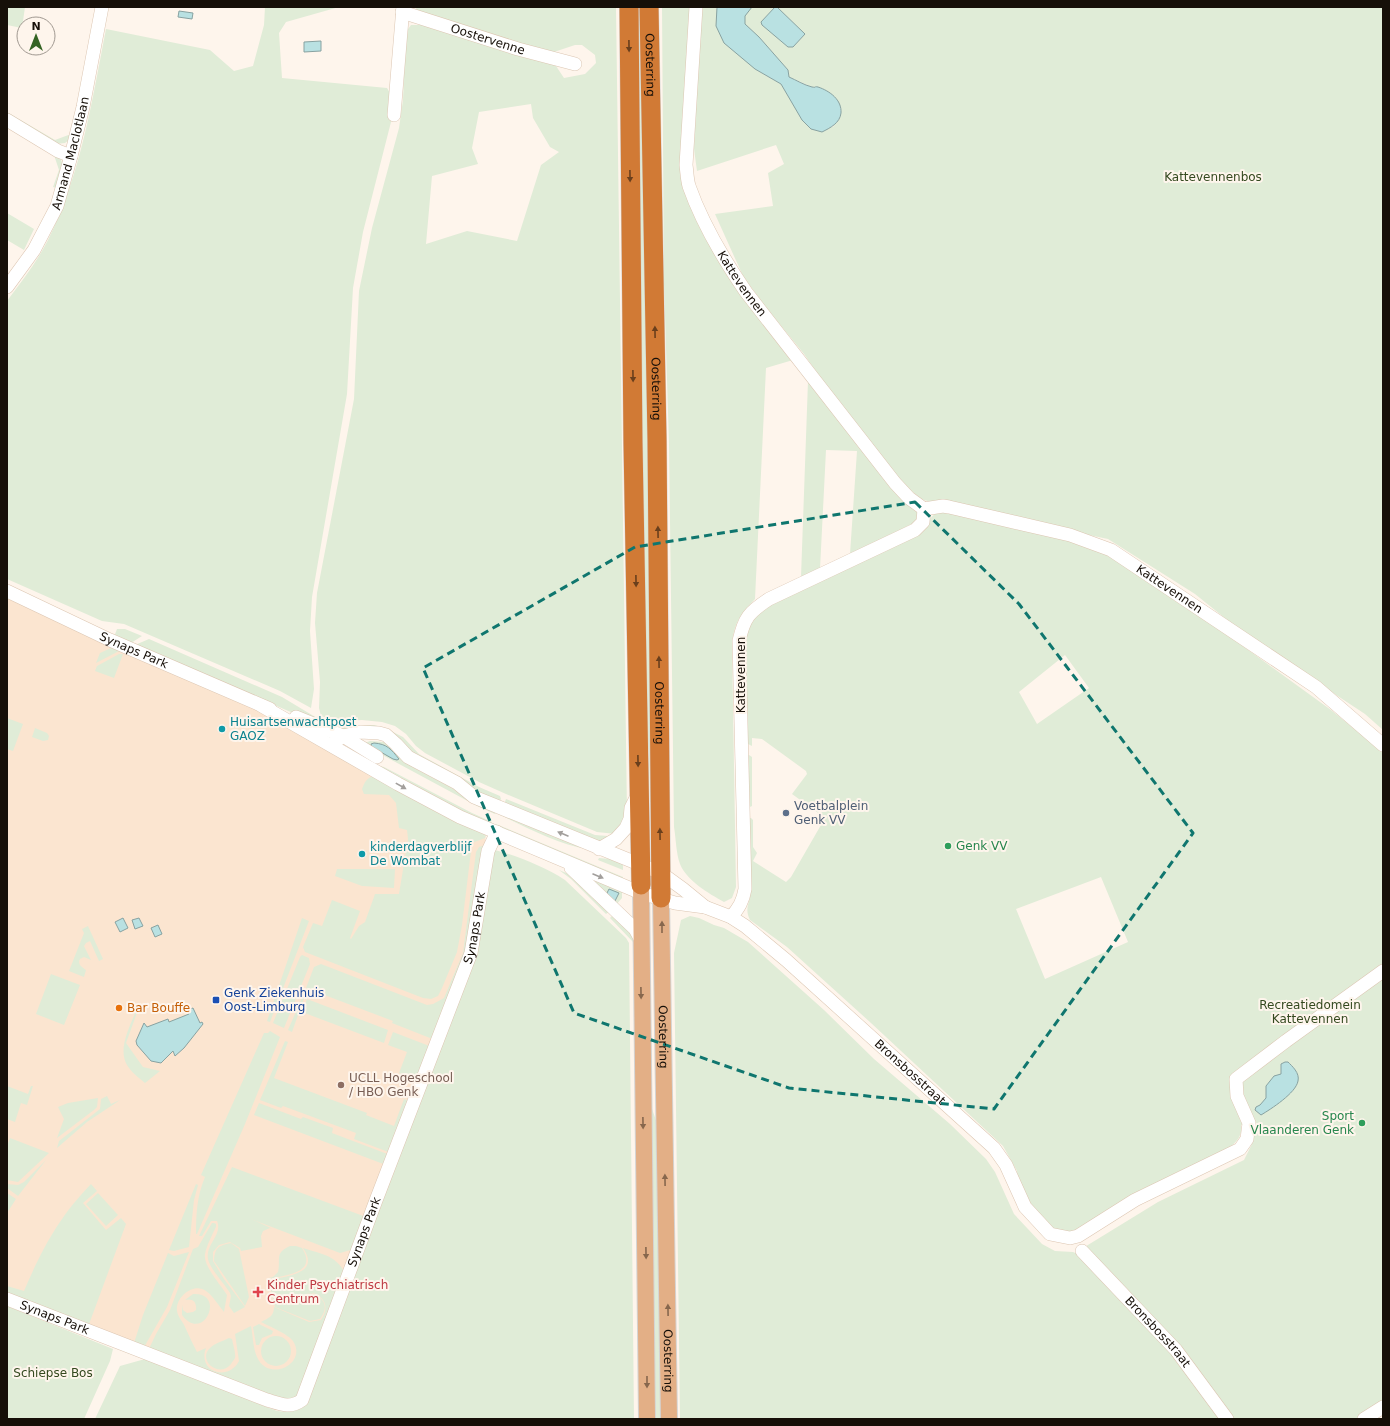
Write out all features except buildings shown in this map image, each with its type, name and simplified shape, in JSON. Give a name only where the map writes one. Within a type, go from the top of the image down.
[{"type":"highway","name":"Oosterring","points":[[628,7],[638,793],[641,889]]},
{"type":"highway","name":"Oosterring","points":[[649,7],[657,439],[661,898]]},
{"type":"main road","name":"Oosterring","points":[[641,889],[640,938],[648,1419]]},
{"type":"main road","name":"Oosterring","points":[[661,898],[668,1419]]},
{"type":"street","name":"Armand Maclotlaan","points":[[7,287],[34,250],[57,206],[83,107],[102,7]]},
{"type":"street","name":"Kattevennen","points":[[696,7],[686,165],[689,185],[702,215],[730,268],[746,292],[895,483],[909,498],[924,509],[944,506],[955,508],[1070,535],[1111,550],[1316,687],[1383,745]]},
{"type":"street","name":"Oostervenne","points":[[394,116],[402,10],[518,49],[575,64]]},
{"type":"street","points":[[7,120],[71,156]]},
{"type":"street","name":"Kattevennen","points":[[731,916],[742,903],[745,889],[739,641],[742,626],[757,607],[769,599],[915,530],[923,522],[924,509]]},
{"type":"street","name":"Synaps Park","points":[[7,592],[110,640],[262,706],[343,736],[355,743],[372,762]]},
{"type":"street","name":"Synaps Park","points":[[262,706],[346,754],[372,762]]},
{"type":"street","points":[[331,745],[343,736],[360,732],[386,735],[408,757],[457,783],[474,797],[660,873],[684,889],[705,907]]},
{"type":"street","points":[[346,754],[355,743],[361,740],[372,737],[390,739]]},
{"type":"street","points":[[372,762],[460,817],[562,861],[641,889],[661,898],[705,907],[731,916]]},
{"type":"street","name":"Oosterring","points":[[599,849],[616,839],[626,828],[630,819],[631,808],[638,793]]},
{"type":"street","name":"Synaps Park","points":[[7,1299],[267,1400],[284,1405],[295,1405],[302,1400],[375,1203],[471,953],[488,851],[497,832]]},
{"type":"street","points":[[562,861],[615,910],[634,929],[640,938]]},
{"type":"street","name":"Bronsbosstraat","points":[[731,916],[786,960],[994,1148],[1006,1165],[1025,1207],[1050,1234],[1070,1238],[1078,1236],[1135,1200],[1240,1149],[1247,1139],[1249,1123],[1237,1096],[1236,1080],[1286,1041],[1383,971]]},
{"type":"street","name":"Bronsbosstraat","points":[[1082,1251],[1176,1350],[1226,1419]]},
{"type":"street","points":[[1364,1419],[1383,1408]]},
{"type":"highlighted area","points":[[915,502],[1019,604],[1193,833],[994,1109],[789,1088],[574,1013],[423,668],[635,547]]},
{"type":"shaded area","points":[[7,597],[258,710],[486,834],[471,933],[300,1390],[283,1398],[7,1296]]},
{"type":"green space","points":[[7,7],[25,7],[24,16],[16,16],[16,27],[7,25]]},
{"type":"green space","points":[[265,7],[339,7],[286,22],[279,33],[282,78],[387,88],[393,98],[391,122],[363,232],[353,288],[347,394],[312,597],[310,631],[314,689],[311,708],[280,691],[124,624],[102,621],[7,579],[7,301],[44,248],[69,189],[84,137],[106,29],[210,50],[234,71],[253,66],[264,25]]},
{"type":"green space","points":[[415,7],[616,7],[627,814],[616,834],[597,832],[479,782],[425,753],[416,746],[406,734],[395,726],[382,722],[362,720],[333,720],[321,716],[319,708],[320,682],[315,623],[317,593],[354,399],[359,291],[372,228],[399,128],[403,100],[406,32],[411,25],[422,25],[554,63],[564,78],[585,74],[596,63],[595,55],[582,45],[575,45],[551,53],[419,13]],"holes":[[[531,104],[533,118],[550,147],[559,152],[541,165],[517,241],[467,231],[426,244],[432,176],[478,164],[472,148],[479,112]]]},
{"type":"green space","points":[[635,7],[643,7],[655,801],[650,802],[649,753],[645,730]]},
{"type":"green space","points":[[662,7],[691,7],[682,177],[793,360],[766,368],[755,599],[745,610],[736,625],[732,645],[736,887],[732,898],[724,902],[699,886],[683,870],[678,855],[674,827],[669,444],[664,283]]},
{"type":"green space","name":"Kattevennenbos","points":[[701,7],[717,7],[716,8],[755,69],[781,84],[788,96],[833,127],[840,117],[841,107],[817,87],[812,87],[789,77],[788,70],[759,37],[745,24],[744,16],[752,7],[775,7],[761,22],[793,47],[805,34],[777,7],[1383,7],[1383,730],[1365,714],[1236,627],[1195,594],[1108,539],[931,502],[921,499],[899,480],[743,276],[715,214],[773,206],[768,173],[784,164],[776,145],[697,171],[694,149]]},
{"type":"green space","points":[[7,112],[55,140],[71,134],[69,140],[65,143],[55,144],[7,115]]},
{"type":"green space","points":[[54,155],[59,157],[62,164],[62,172],[56,188],[53,187],[59,170]]},
{"type":"green space","points":[[7,213],[34,229],[24,250],[7,240]]},
{"type":"green space","points":[[808,381],[917,510],[919,517],[916,522],[850,554],[857,451],[826,450],[820,569],[801,577]]},
{"type":"green space","name":"Recreatiedomein Kattevennen","points":[[944,510],[1066,539],[1098,549],[1192,609],[1331,710],[1383,752],[1383,1404],[1358,1419],[1229,1419],[1083,1248],[1158,1202],[1244,1160],[1252,1144],[1254,1126],[1241,1125],[1239,1138],[1229,1148],[1074,1232],[1056,1231],[1041,1218],[1023,1196],[1018,1183],[1017,1171],[1003,1146],[787,947],[750,920],[747,909],[750,898],[749,818],[753,820],[753,847],[757,853],[753,861],[786,882],[791,877],[825,818],[792,794],[807,774],[806,771],[762,739],[752,738],[752,746],[748,744],[744,645],[750,621],[778,599],[923,529],[932,517]],"holes":[[[1065,655],[1089,688],[1037,724],[1019,692]],[[1101,877],[1128,942],[1045,979],[1016,909]]]},
{"type":"green space","points":[[117,629],[125,629],[142,636],[131,643],[114,637]]},
{"type":"green space","points":[[149,639],[282,697],[322,721],[321,725],[135,645]]},
{"type":"green space","points":[[111,648],[121,650],[96,663],[100,653]]},
{"type":"green space","points":[[119,654],[123,654],[114,678],[95,671],[97,666]]},
{"type":"green space","points":[[7,718],[23,724],[13,751],[7,749]]},
{"type":"green space","points":[[328,724],[351,726],[374,725],[385,728],[403,737],[419,754],[479,787],[500,796],[501,799],[498,805],[417,759],[401,742],[346,732]]},
{"type":"green space","points":[[35,728],[47,733],[49,736],[48,740],[43,741],[32,737]]},
{"type":"green space","points":[[370,741],[384,742],[391,746],[416,769],[497,810],[495,814],[477,806],[362,744]]},
{"type":"green space","points":[[749,755],[752,757],[752,806],[748,808],[745,756]]},
{"type":"green space","points":[[376,765],[384,767],[492,822],[490,826]]},
{"type":"green space","points":[[374,776],[486,834],[485,838],[472,843],[462,925],[457,952],[438,996],[431,999],[423,998],[305,952],[303,947],[313,923],[322,926],[332,900],[360,911],[350,938],[351,939],[359,926],[365,922],[375,894],[399,894],[408,839],[407,830],[399,828],[396,803],[389,795],[364,794],[362,789],[365,782],[367,779]]},
{"type":"green space","points":[[506,799],[595,835],[608,836],[611,838],[599,842],[503,807]]},
{"type":"green space","points":[[501,811],[588,849],[566,844],[543,835],[500,815]]},
{"type":"green space","points":[[496,824],[623,877],[623,881],[495,828]]},
{"type":"green space","points":[[485,845],[471,933],[435,1040],[392,1023],[393,1021],[306,988],[314,967],[321,964],[427,1005],[433,1004],[444,998],[463,953],[476,852],[479,847]]},
{"type":"green space","points":[[492,849],[530,862],[565,880],[626,938],[629,943],[634,1419],[95,1419],[120,1366],[145,1359],[277,1411],[288,1412],[299,1408],[475,955]]},
{"type":"green space","points":[[599,858],[610,859],[623,863],[623,870],[598,860]]},
{"type":"green space","points":[[337,869],[395,869],[394,888],[362,886],[335,876]]},
{"type":"green space","points":[[559,870],[571,875],[610,911],[606,914],[571,879]]},
{"type":"green space","points":[[586,876],[622,891],[622,898],[615,906]]},
{"type":"green space","points":[[614,914],[633,936],[634,943],[610,918]]},
{"type":"green space","points":[[690,916],[724,928],[748,942],[824,1010],[874,1059],[950,1124],[986,1159],[995,1172],[1014,1214],[1042,1244],[1055,1251],[1073,1252],[1082,1256],[1166,1343],[1220,1419],[680,1419],[674,953],[681,920]]},
{"type":"green space","points":[[302,918],[309,921],[270,1022],[267,1021]]},
{"type":"green space","points":[[88,926],[103,959],[99,961],[90,941],[86,943],[84,946],[91,960],[84,957],[79,961],[80,965],[86,970],[84,977],[69,971],[84,933],[82,929]]},
{"type":"green space","points":[[646,950],[650,950],[652,1109],[657,1123],[662,1419],[653,1419]]},
{"type":"green space","points":[[302,955],[309,958],[310,964],[284,1028],[273,1023]]},
{"type":"green space","points":[[51,974],[80,985],[64,1025],[36,1014]]},
{"type":"green space","points":[[302,998],[304,998],[292,1032],[288,1030]]},
{"type":"green space","points":[[307,999],[388,1030],[384,1043],[302,1012]]},
{"type":"green space","points":[[137,1008],[138,1010],[126,1043],[143,1067],[160,1071],[145,1083],[129,1068],[124,1058],[124,1044],[126,1036]]},
{"type":"green space","points":[[270,1031],[280,1037],[245,1124],[196,1234],[196,1219],[200,1191],[205,1177],[201,1175],[264,1033],[268,1033]]},
{"type":"green space","points":[[393,1032],[432,1047],[419,1080],[399,1073],[407,1052],[388,1045]]},
{"type":"green space","points":[[285,1041],[288,1042],[274,1078],[367,1113],[366,1115],[394,1126],[404,1099],[411,1102],[391,1153],[354,1139],[356,1133],[283,1106],[281,1108],[260,1100]]},
{"type":"green space","points":[[7,1086],[28,1094],[31,1086],[33,1086],[27,1105],[21,1103],[15,1122],[7,1119]]},
{"type":"green space","points":[[107,1096],[111,1104],[120,1100],[87,1122],[57,1148],[59,1141],[100,1109],[101,1099]]},
{"type":"green space","points":[[98,1098],[97,1107],[94,1110],[57,1138],[64,1119],[58,1107],[68,1103]]},
{"type":"green space","points":[[259,1103],[301,1119],[303,1117],[333,1128],[332,1133],[390,1155],[386,1165],[254,1115]]},
{"type":"green space","points":[[10,1138],[49,1153],[18,1182],[7,1180],[7,1146]]},
{"type":"green space","points":[[46,1160],[18,1196],[7,1188],[7,1184],[18,1185],[24,1182]]},
{"type":"green space","points":[[232,1167],[366,1217],[354,1249],[340,1253],[251,1219],[273,1229],[270,1228],[263,1231],[261,1236],[262,1247],[241,1251],[240,1248],[230,1242],[219,1245],[213,1252],[213,1261],[224,1279],[245,1307],[234,1313],[229,1306],[231,1296],[230,1293],[214,1272],[208,1259],[209,1249],[218,1231],[217,1221],[211,1221],[202,1236],[199,1236]]},
{"type":"green space","points":[[91,1184],[97,1191],[83,1203],[106,1230],[121,1218],[126,1224],[88,1327],[7,1296],[7,1286],[24,1291],[45,1247],[60,1221]]},
{"type":"green space","points":[[196,1184],[198,1185],[194,1200],[189,1247],[174,1251],[169,1250]]},
{"type":"green space","points":[[7,1193],[16,1199],[7,1213]]},
{"type":"green space","points":[[98,1193],[118,1215],[106,1226],[86,1204]]},
{"type":"green space","points":[[212,1223],[216,1224],[216,1227],[207,1247],[205,1259],[213,1275],[227,1295],[224,1312],[209,1293],[196,1288],[186,1292],[182,1296],[177,1306],[177,1311],[178,1316],[197,1352],[206,1348],[204,1356],[206,1363],[215,1371],[228,1371],[239,1361],[235,1334],[251,1326],[257,1357],[262,1365],[269,1369],[277,1369],[285,1367],[291,1363],[295,1357],[296,1349],[291,1338],[261,1322],[273,1313],[274,1307],[309,1322],[321,1320],[325,1311],[325,1304],[321,1298],[313,1293],[273,1300],[269,1280],[292,1275],[305,1268],[308,1263],[303,1248],[333,1259],[345,1273],[299,1395],[289,1401],[148,1351],[170,1310],[193,1249],[198,1247]]},
{"type":"green space","points":[[231,1243],[239,1249],[249,1297],[245,1306],[214,1261],[216,1250],[220,1246]]},
{"type":"green space","points":[[290,1246],[302,1248],[306,1256],[306,1263],[303,1268],[291,1274],[269,1279],[278,1272],[280,1254]]},
{"type":"green space","points":[[189,1252],[167,1307],[143,1349],[134,1343],[143,1315],[168,1253],[174,1256]]},
{"type":"green space","points":[[311,1293],[320,1297],[324,1303],[325,1307],[323,1315],[320,1319],[310,1321],[275,1307],[274,1301]]},
{"type":"green space","points":[[193,1294],[203,1296],[209,1301],[210,1307],[208,1315],[204,1321],[197,1324],[190,1322],[182,1315],[182,1305],[183,1310],[187,1313],[196,1310],[196,1304],[194,1301],[190,1299],[185,1300]]},
{"type":"green space","name":"Schiepse Bos","points":[[7,1306],[113,1349],[110,1361],[84,1419],[7,1419]]},
{"type":"green space","points":[[259,1324],[273,1331],[272,1334],[262,1338],[259,1345],[256,1345],[253,1327]]},
{"type":"green space","points":[[276,1336],[282,1337],[290,1345],[290,1357],[282,1365],[276,1366],[270,1365],[262,1357],[261,1351],[262,1345],[270,1337]]},
{"type":"green space","points":[[229,1338],[232,1339],[235,1358],[226,1368],[221,1370],[216,1369],[208,1362],[206,1358],[207,1353],[214,1345]]},
{"type":"water","points":[[717,7],[752,7],[745,16],[745,24],[759,37],[788,70],[789,77],[803,84],[818,87],[831,94],[837,100],[841,108],[839,120],[822,132],[811,129],[802,120],[781,84],[755,69],[724,43],[716,26]]},
{"type":"water","points":[[775,7],[777,7],[805,34],[793,47],[788,47],[762,25],[761,22]]},
{"type":"water","points":[[179,11],[193,13],[192,19],[178,17]]},
{"type":"water","points":[[321,41],[321,51],[304,52],[304,42]]},
{"type":"water","points":[[374,743],[388,748],[394,752],[399,759],[393,759],[372,747],[371,744]]},
{"type":"water","points":[[609,889],[619,893],[615,901],[607,893]]},
{"type":"water","points":[[123,918],[128,928],[120,932],[115,922]]},
{"type":"water","points":[[139,918],[143,926],[135,929],[132,920]]},
{"type":"water","points":[[158,925],[162,934],[155,937],[151,928]]},
{"type":"water","points":[[193,1008],[200,1023],[202,1022],[203,1024],[184,1048],[175,1056],[173,1051],[161,1063],[151,1061],[137,1045],[136,1041],[144,1023],[147,1027],[168,1019],[169,1022],[189,1014],[187,1010]]},
{"type":"water","points":[[1288,1062],[1298,1075],[1296,1086],[1293,1091],[1261,1115],[1255,1110],[1256,1107],[1266,1098],[1266,1086],[1274,1076],[1281,1074],[1281,1064]]},
{"type":"place","name":"Huisartsenwachtpost GAOZ","points":[[222,729]]},
{"type":"place","name":"Voetbalplein Genk VV","points":[[786,813]]},
{"type":"place","name":"Genk VV","points":[[948,846]]},
{"type":"place","name":"kinderdagverblijf De Wombat","points":[[362,854]]},
{"type":"place","name":"Genk Ziekenhuis Oost-Limburg","points":[[216,1000]]},
{"type":"place","name":"Bar Bouffe","points":[[119,1008]]},
{"type":"place","name":"UCLL Hogeschool / HBO Genk","points":[[341,1085]]},
{"type":"place","name":"Sport Vlaanderen Genk","points":[[1362,1123]]},
{"type":"place","name":"Kinder Psychiatrisch Centrum","points":[[258,1292]]}]
